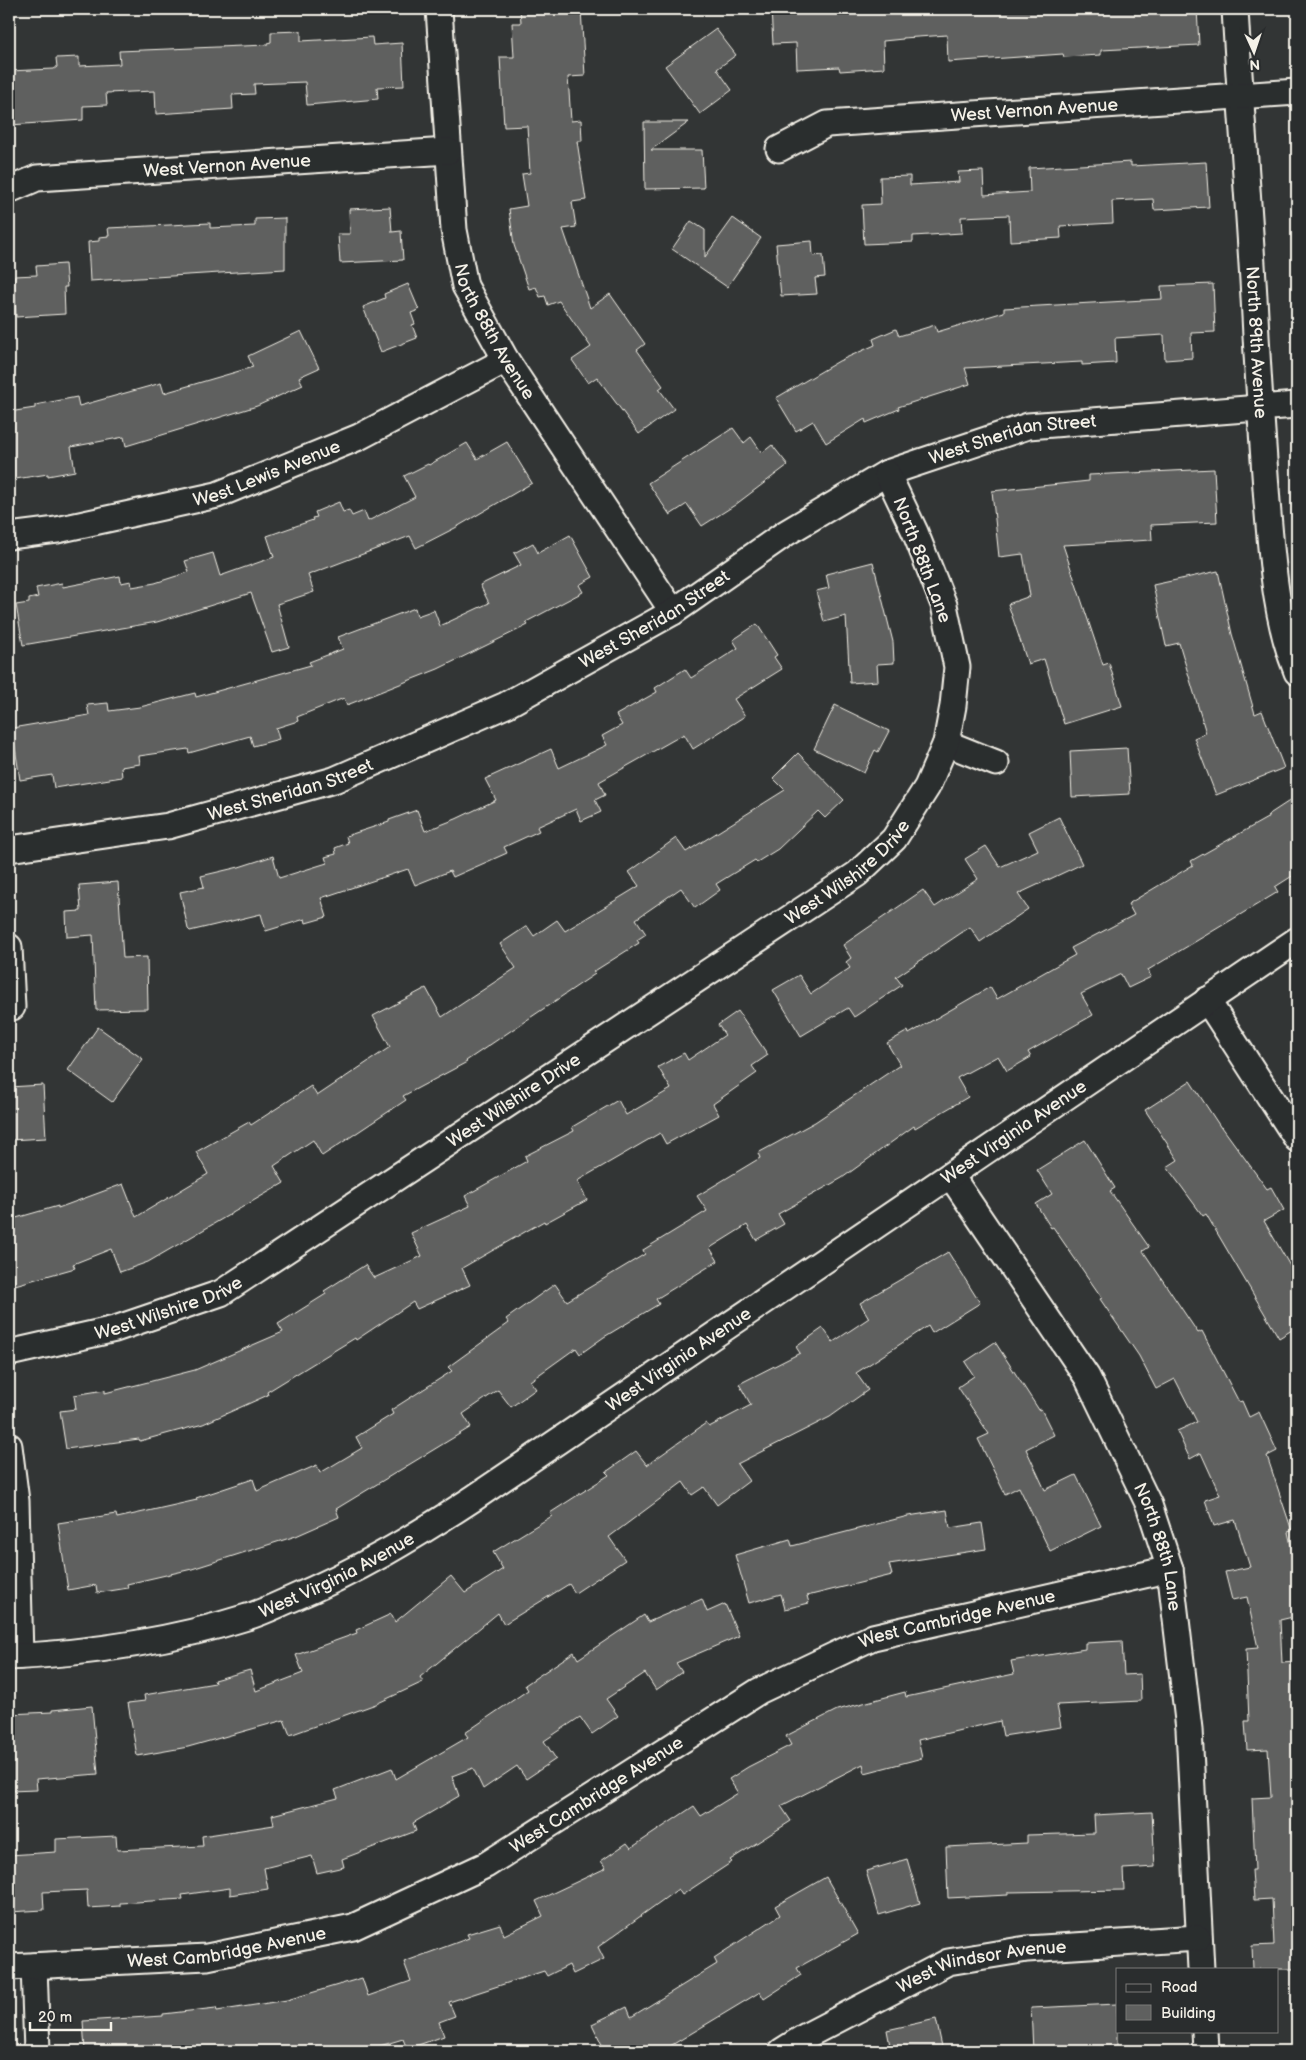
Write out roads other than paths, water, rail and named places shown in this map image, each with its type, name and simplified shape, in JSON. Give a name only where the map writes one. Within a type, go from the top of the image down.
[{"type":"street","name":"North 88th Avenue","points":[[438,9],[454,230],[465,286],[506,360],[672,612]]},
{"type":"street","name":"North 89th Avenue","points":[[1235,9],[1251,233],[1260,408],[1271,543],[1277,600],[1289,651],[1297,672]]},
{"type":"street","name":"West Vernon Avenue","points":[[779,149],[826,124],[1297,92]]},
{"type":"street","name":"West Vernon Avenue","points":[[9,190],[37,178],[448,151]]},
{"type":"street","name":"West Lewis Avenue","points":[[9,536],[57,530],[217,495],[359,437],[506,360]]},
{"type":"street","name":"West Sheridan Street","points":[[9,850],[168,826],[334,780],[506,705],[672,612],[786,532],[887,473],[1028,426],[1297,405]]},
{"type":"street","name":"North 88th Lane","points":[[887,473],[915,532],[944,605],[958,667],[954,706],[946,744]]},
{"type":"street","points":[[946,744],[996,763]]},
{"type":"street","name":"West Wilshire Drive","points":[[9,1353],[115,1329],[221,1293],[857,874],[894,839],[927,787],[946,744]]},
{"type":"street","name":"West Virginia Avenue","points":[[15,1656],[97,1651],[166,1639],[248,1617],[318,1588],[371,1562],[474,1498],[1297,940]]},
{"type":"street","points":[[9,947],[12,1007]]},
{"type":"street","points":[[1208,1000],[1297,1139]]},
{"type":"street","name":"North 88th Lane","points":[[951,1176],[1087,1377],[1149,1505],[1170,1569],[1189,1729],[1201,1968]]},
{"type":"street","points":[[9,1446],[16,1501],[15,1656]]},
{"type":"street","name":"West Cambridge Avenue","points":[[9,1967],[208,1957],[353,1927],[486,1866],[758,1691],[873,1637],[1170,1569]]},
{"type":"street","name":"West Windsor Avenue","points":[[782,2051],[810,2044],[948,1962],[1026,1949],[1198,1938]]},
{"type":"street","points":[[34,1966],[37,2051]]},
{"type":"street","points":[[1205,2032],[1206,2051]]}]
